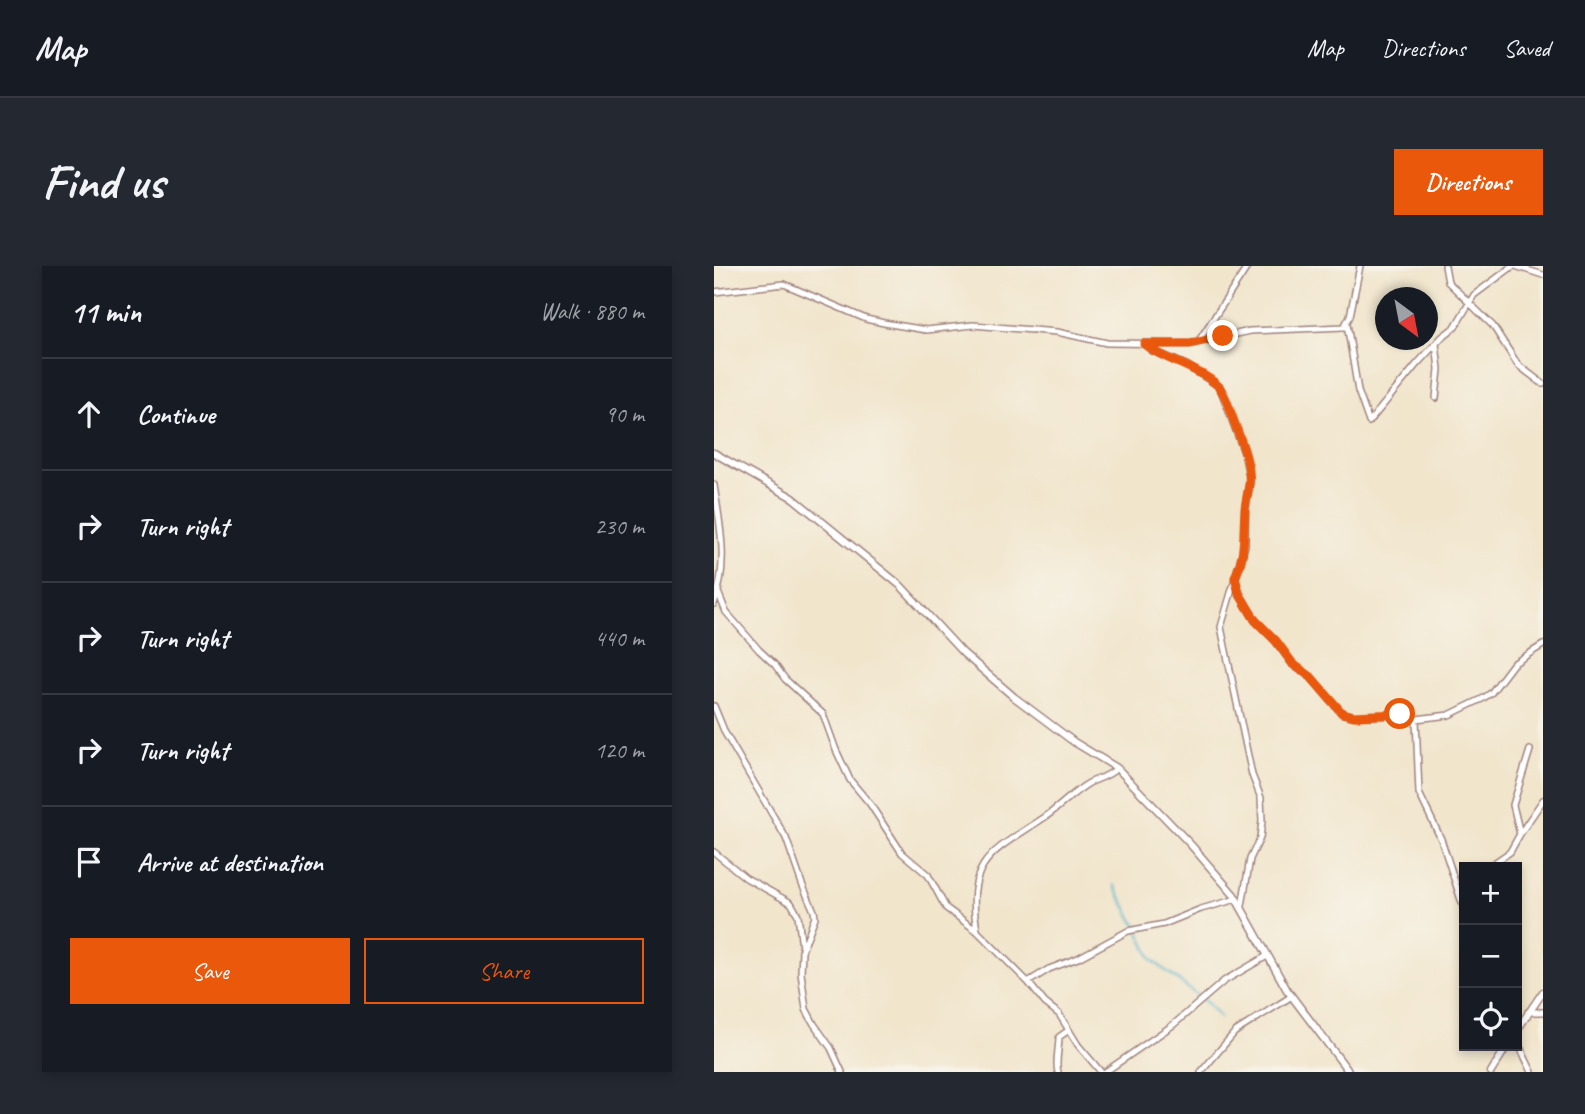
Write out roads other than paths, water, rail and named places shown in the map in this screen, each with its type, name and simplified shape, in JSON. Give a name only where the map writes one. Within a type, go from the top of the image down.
[{"type":"street","points":[[1198,342],[1248,266]]},
{"type":"street","points":[[1360,266],[1347,324],[1358,391],[1369,422],[1431,350]]},
{"type":"street","points":[[1445,266],[1448,282],[1493,326],[1518,365],[1543,384]]},
{"type":"street","points":[[1438,342],[1455,327],[1479,290],[1514,266],[1536,269],[1543,275]]},
{"type":"street","points":[[714,292],[784,284],[866,319],[895,325],[934,330],[973,325],[1069,334],[1107,343],[1198,342],[1250,331],[1336,328],[1347,324]]},
{"type":"street","points":[[1144,344],[1188,366],[1220,387],[1244,452],[1250,480],[1245,510],[1245,545],[1221,627],[1252,775],[1261,798],[1263,813],[1260,838],[1250,859],[1242,906]]},
{"type":"street","points":[[1436,398],[1439,369],[1437,350]]},
{"type":"street","points":[[714,453],[793,498],[901,586],[963,653],[1013,697],[1074,742],[1117,768],[1191,845],[1237,899],[1292,996],[1349,1072]]},
{"type":"street","points":[[714,485],[723,548],[714,604]]},
{"type":"street","points":[[1235,578],[1239,593],[1255,620],[1276,641],[1293,664],[1311,677],[1342,713],[1354,716],[1410,715],[1416,719],[1449,715],[1482,699],[1513,664],[1543,645]]},
{"type":"street","points":[[718,592],[726,612],[785,679],[823,714],[850,780],[870,804],[899,849],[928,874],[946,908],[977,930],[1028,982],[1063,1019],[1103,1072],[1173,1025],[1206,994],[1243,968],[1267,956]]},
{"type":"street","points":[[714,706],[725,733],[786,838],[814,911],[815,917],[802,951]]},
{"type":"street","points":[[1416,719],[1419,793],[1441,839],[1459,893]]},
{"type":"street","points":[[1520,834],[1513,805],[1530,750]]},
{"type":"street","points":[[977,930],[973,905],[975,883],[980,870],[996,849],[1047,815],[1088,783],[1111,774],[1117,768]]},
{"type":"street","points":[[1495,862],[1510,852],[1543,800]]},
{"type":"street","points":[[714,852],[747,878],[791,903],[798,915],[806,1009],[831,1048],[842,1072]]},
{"type":"street","points":[[1028,982],[1049,969],[1128,932],[1164,924],[1201,909],[1237,899]]},
{"type":"street","points":[[1522,1022],[1543,992]]},
{"type":"street","points":[[1201,1072],[1235,1032],[1292,996]]},
{"type":"street","points":[[1528,1012],[1543,1012]]},
{"type":"street","points":[[1058,1072],[1056,1066],[1060,1051],[1059,1037],[1069,1030]]},
{"type":"street","points":[[1491,1072],[1504,1051]]},
{"type":"street","points":[[1522,1051],[1532,1072]]},
{"type":"waterway","points":[[1114,885],[1137,927]]},
{"type":"waterway","points":[[1139,932],[1152,960],[1207,1003],[1220,1018]]}]
